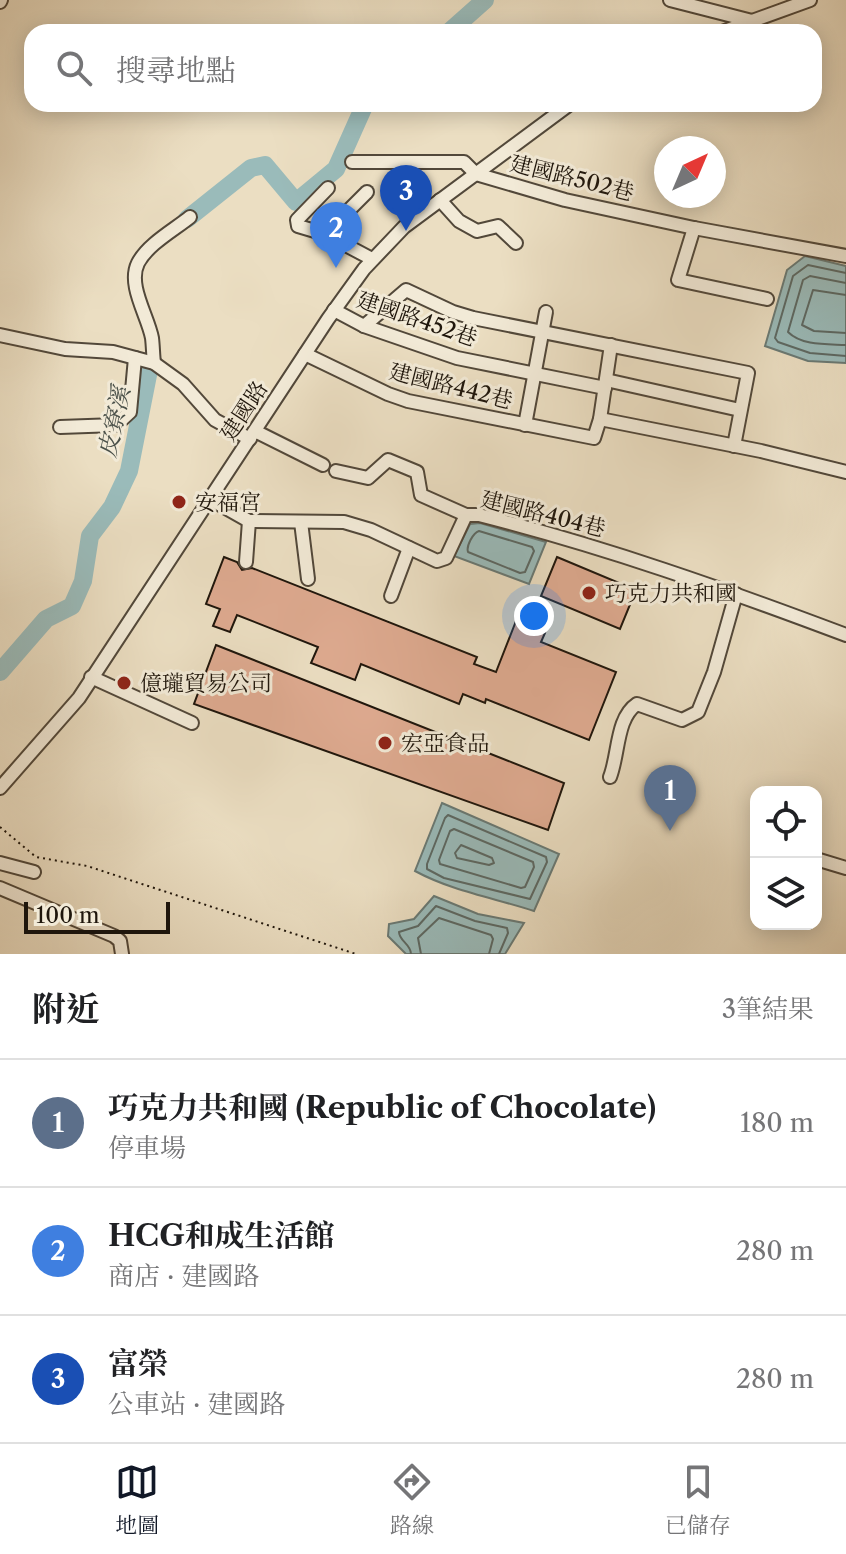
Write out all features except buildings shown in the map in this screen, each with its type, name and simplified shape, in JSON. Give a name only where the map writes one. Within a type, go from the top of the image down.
[{"type":"street","points":[[670,0],[752,21]]},
{"type":"street","points":[[744,24],[787,4],[810,0]]},
{"type":"street","name":"建國路","points":[[0,788],[79,698],[334,310],[372,259],[404,227],[559,112]]},
{"type":"street","name":"建國路502巷","points":[[352,162],[464,162],[476,174],[565,200],[846,256]]},
{"type":"street","points":[[328,188],[297,220],[298,226],[325,234],[372,259]]},
{"type":"street","points":[[325,234],[367,192]]},
{"type":"street","points":[[440,200],[459,221],[477,231],[498,226],[516,243]]},
{"type":"street","points":[[154,363],[151,336],[136,285],[138,263],[149,250],[190,217]]},
{"type":"street","points":[[694,228],[678,280],[767,299]]},
{"type":"street","points":[[364,326],[406,290],[473,318],[748,373],[734,446]]},
{"type":"street","name":"建國路452巷","points":[[334,310],[364,326],[457,358],[740,410]]},
{"type":"street","points":[[525,425],[546,312]]},
{"type":"street","points":[[0,335],[56,348],[89,349],[154,363],[183,384],[215,420],[323,465]]},
{"type":"street","points":[[611,345],[600,419],[846,472]]},
{"type":"street","name":"建國路442巷","points":[[305,354],[388,394],[525,425],[594,438],[600,419]]},
{"type":"street","points":[[60,427],[116,425],[130,412],[135,358]]},
{"type":"street","points":[[336,471],[368,478],[388,460],[417,472],[421,495],[466,515]]},
{"type":"street","name":"建國路404巷","points":[[210,499],[249,521],[344,522],[437,561],[446,558],[466,515],[479,515],[575,540],[846,635]]},
{"type":"street","points":[[246,562],[249,521]]},
{"type":"street","points":[[301,522],[308,579]]},
{"type":"street","points":[[391,596],[409,548]]},
{"type":"street","points":[[610,777],[625,714],[633,706],[637,704],[682,720],[698,712],[714,672],[736,594]]},
{"type":"street","points":[[91,677],[192,723]]},
{"type":"street","points":[[822,861],[846,868]]},
{"type":"street","points":[[0,863],[34,872]]},
{"type":"street","points":[[0,888],[114,936],[120,941],[122,954]]},
{"type":"path","points":[[0,827],[36,857],[87,866],[356,954]]},
{"type":"water","points":[[805,256],[846,266],[846,363],[808,361],[765,346],[787,270]]},
{"type":"water","points":[[480,523],[546,542],[529,584],[454,556],[470,524]]},
{"type":"water","points":[[442,803],[559,854],[534,911],[458,889],[415,871]]},
{"type":"water","points":[[434,896],[478,914],[524,923],[505,954],[406,954],[388,936],[389,924],[414,919]]},
{"type":"waterway","name":"皮寮溪","points":[[458,24],[485,0]]},
{"type":"waterway","name":"皮寮溪","points":[[187,219],[251,168],[265,165],[296,202],[336,169],[361,112]]},
{"type":"waterway","name":"皮寮溪","points":[[0,672],[46,619],[72,606],[83,581],[90,536],[112,507],[129,471],[148,375]]},
{"type":"place","name":"富榮","points":[[406,231]]},
{"type":"place","name":"HCG和成生活館","points":[[336,268]]},
{"type":"place","name":"安福宮","points":[[179,502]]},
{"type":"place","name":"巧克力共和國","points":[[589,593]]},
{"type":"place","name":"億瓏貿易公司","points":[[124,683]]},
{"type":"place","name":"宏亞食品","points":[[385,743]]},
{"type":"place","name":"巧克力共和國 (Republic of Chocolate)","points":[[670,831]]}]
